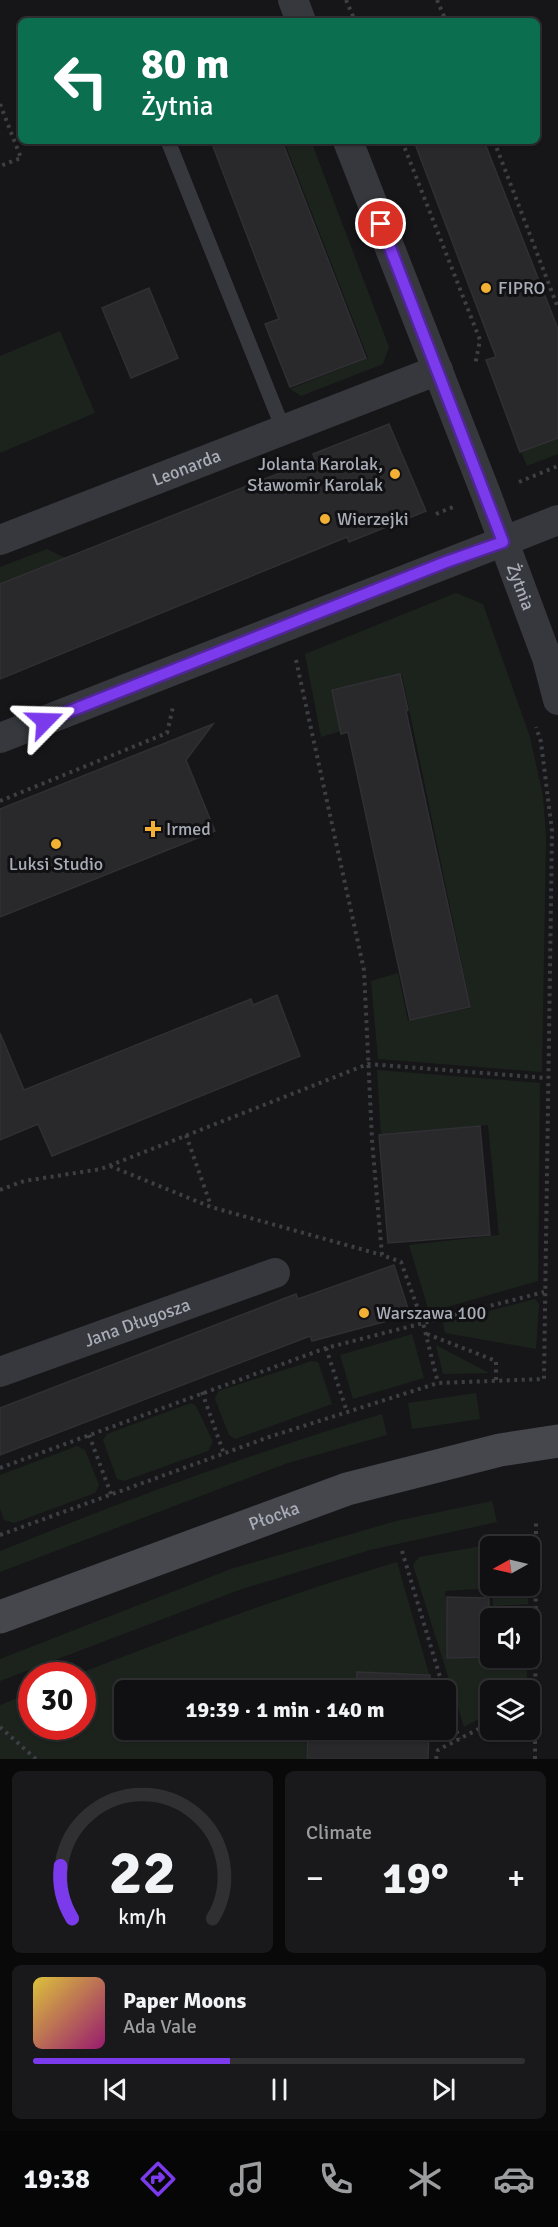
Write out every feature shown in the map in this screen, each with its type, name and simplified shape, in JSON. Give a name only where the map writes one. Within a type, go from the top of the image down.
[{"type":"street","points":[[293,0],[300,18]]},
{"type":"street","name":"Żytnia","points":[[349,144],[547,658],[558,700]]},
{"type":"street","name":"Leonarda","points":[[0,540],[438,370]]},
{"type":"street","points":[[0,738],[558,520]]},
{"type":"street","name":"Jana Długosza","points":[[0,1372],[275,1273]]},
{"type":"street","name":"Płocka","points":[[0,1617],[347,1489],[500,1450],[558,1441]]},
{"type":"lane","points":[[169,144],[284,431]]},
{"type":"path","points":[[346,0],[354,18]]},
{"type":"path","points":[[437,0],[445,18]]},
{"type":"path","points":[[0,104],[21,158],[0,166]]},
{"type":"path","points":[[403,144],[480,340],[474,369]]},
{"type":"path","points":[[495,144],[558,308]]},
{"type":"path","points":[[514,472],[518,482],[558,466]]},
{"type":"path","points":[[296,657],[318,749],[364,970],[368,1064],[382,1255]]},
{"type":"path","points":[[0,1535],[224,1454],[438,1383],[544,1379],[552,831],[542,742],[533,720]]},
{"type":"path","points":[[0,1190],[24,1181],[109,1166],[368,1064],[547,1078]]},
{"type":"path","points":[[186,1135],[212,1207]]},
{"type":"path","points":[[109,1166],[212,1207],[401,1262],[423,1323],[438,1383]]},
{"type":"path","points":[[0,1468],[326,1348],[544,1292]]},
{"type":"path","points":[[426,1334],[496,1361],[496,1382]]},
{"type":"path","points":[[326,1348],[346,1412]]},
{"type":"path","points":[[202,1392],[224,1454]]},
{"type":"path","points":[[89,1435],[111,1494]]},
{"type":"path","points":[[536,1522],[536,1608]]},
{"type":"path","points":[[402,1551],[441,1680]]},
{"type":"path","points":[[0,1727],[36,1759]]},
{"type":"path","points":[[456,1728],[459,1738]]},
{"type":"path","points":[[436,1759],[438,1749],[480,1728]]},
{"type":"path","points":[[535,1740],[535,1759]]},
{"type":"shaded area","points":[[285,144],[312,144],[389,347],[383,364],[301,396],[290,389],[368,358]]},
{"type":"shaded area","points":[[60,331],[95,413],[0,453],[0,356]]},
{"type":"shaded area","points":[[558,437],[558,454],[527,466],[521,452]]},
{"type":"shaded area","points":[[47,549],[65,558],[0,584],[0,567]]},
{"type":"shaded area","points":[[456,593],[483,604],[530,737],[543,796],[546,837],[542,1072],[378,1059],[371,981],[398,973],[408,1021],[471,1008],[402,675],[332,689],[341,731],[321,737],[305,654]]},
{"type":"shaded area","points":[[377,1070],[540,1083],[538,1281],[429,1312],[409,1245],[499,1235],[488,1125],[381,1136]]},
{"type":"shaded area","points":[[535,1299],[539,1304],[536,1349],[445,1333],[443,1323]]},
{"type":"shaded area","points":[[412,1334],[424,1378],[353,1399],[340,1355]]},
{"type":"shaded area","points":[[436,1345],[489,1373],[443,1374]]},
{"type":"shaded area","points":[[312,1361],[318,1362],[332,1404],[235,1439],[229,1435],[215,1399],[218,1391]]},
{"type":"shaded area","points":[[476,1393],[480,1419],[412,1429],[408,1403]]},
{"type":"shaded area","points":[[191,1403],[196,1406],[213,1442],[208,1451],[124,1481],[117,1479],[103,1440],[107,1434]]},
{"type":"shaded area","points":[[382,1414],[387,1435],[288,1463],[0,1572],[0,1551],[190,1478]]},
{"type":"shaded area","points":[[77,1446],[85,1450],[99,1485],[95,1493],[14,1523],[4,1520],[0,1508],[0,1475]]},
{"type":"shaded area","points":[[492,1501],[497,1522],[370,1550],[239,1590],[50,1662],[18,1662],[18,1674],[0,1681],[0,1659],[231,1569],[396,1521]]},
{"type":"shaded area","points":[[480,1546],[480,1589],[445,1591],[447,1614],[465,1613],[467,1651],[480,1650],[480,1668],[527,1668],[527,1680],[480,1680],[480,1718],[464,1727],[456,1702],[456,1680],[449,1680],[413,1565],[419,1557]]},
{"type":"shaded area","points":[[397,1562],[429,1674],[357,1672],[357,1680],[114,1680],[114,1740],[307,1740],[306,1759],[0,1759],[0,1705],[18,1698],[18,1740],[96,1740],[96,1667],[275,1601]]},
{"type":"shaded area","points":[[492,1596],[528,1596],[528,1604],[493,1606]]},
{"type":"building","points":[[212,144],[283,144],[366,358],[290,387],[265,324],[279,319]]},
{"type":"building","points":[[415,144],[485,144],[558,329],[558,438],[520,452],[486,360],[496,357]]},
{"type":"building","points":[[149,288],[178,358],[131,378],[102,308]]},
{"type":"building","points":[[389,424],[426,511],[349,542],[347,537],[0,679],[0,584],[315,459],[313,454]]},
{"type":"building","points":[[400,674],[470,1007],[410,1020],[348,732],[341,734],[332,690]]},
{"type":"building","points":[[213,724],[186,760],[215,831],[0,917],[0,809]]},
{"type":"building","points":[[277,995],[300,1056],[52,1156],[38,1124],[0,1140],[0,1033],[24,1090],[251,999],[253,1005]]},
{"type":"building","points":[[480,1126],[490,1235],[388,1243],[379,1135]]},
{"type":"building","points":[[394,1265],[410,1315],[312,1341],[310,1336],[0,1455],[0,1408],[296,1294],[298,1299]]},
{"type":"building","points":[[447,1597],[489,1598],[489,1608],[480,1608],[480,1657],[447,1658]]},
{"type":"building","points":[[357,1672],[430,1675],[430,1680],[357,1680]]},
{"type":"building","points":[[308,1740],[429,1740],[428,1759],[307,1759]]},
{"type":"place","name":"FIPRO","points":[[486,288]]},
{"type":"place","name":"Jolanta Karolak, Sławomir Karolak","points":[[395,474]]},
{"type":"place","name":"Wierzejki","points":[[325,519]]},
{"type":"place","name":"Irmed","points":[[153,829]]},
{"type":"place","name":"Luksi Studio","points":[[56,844]]},
{"type":"place","name":"Warszawa 100","points":[[364,1313]]},
{"type":"route","points":[[45,721],[446,562],[503,542],[381,224]]}]
